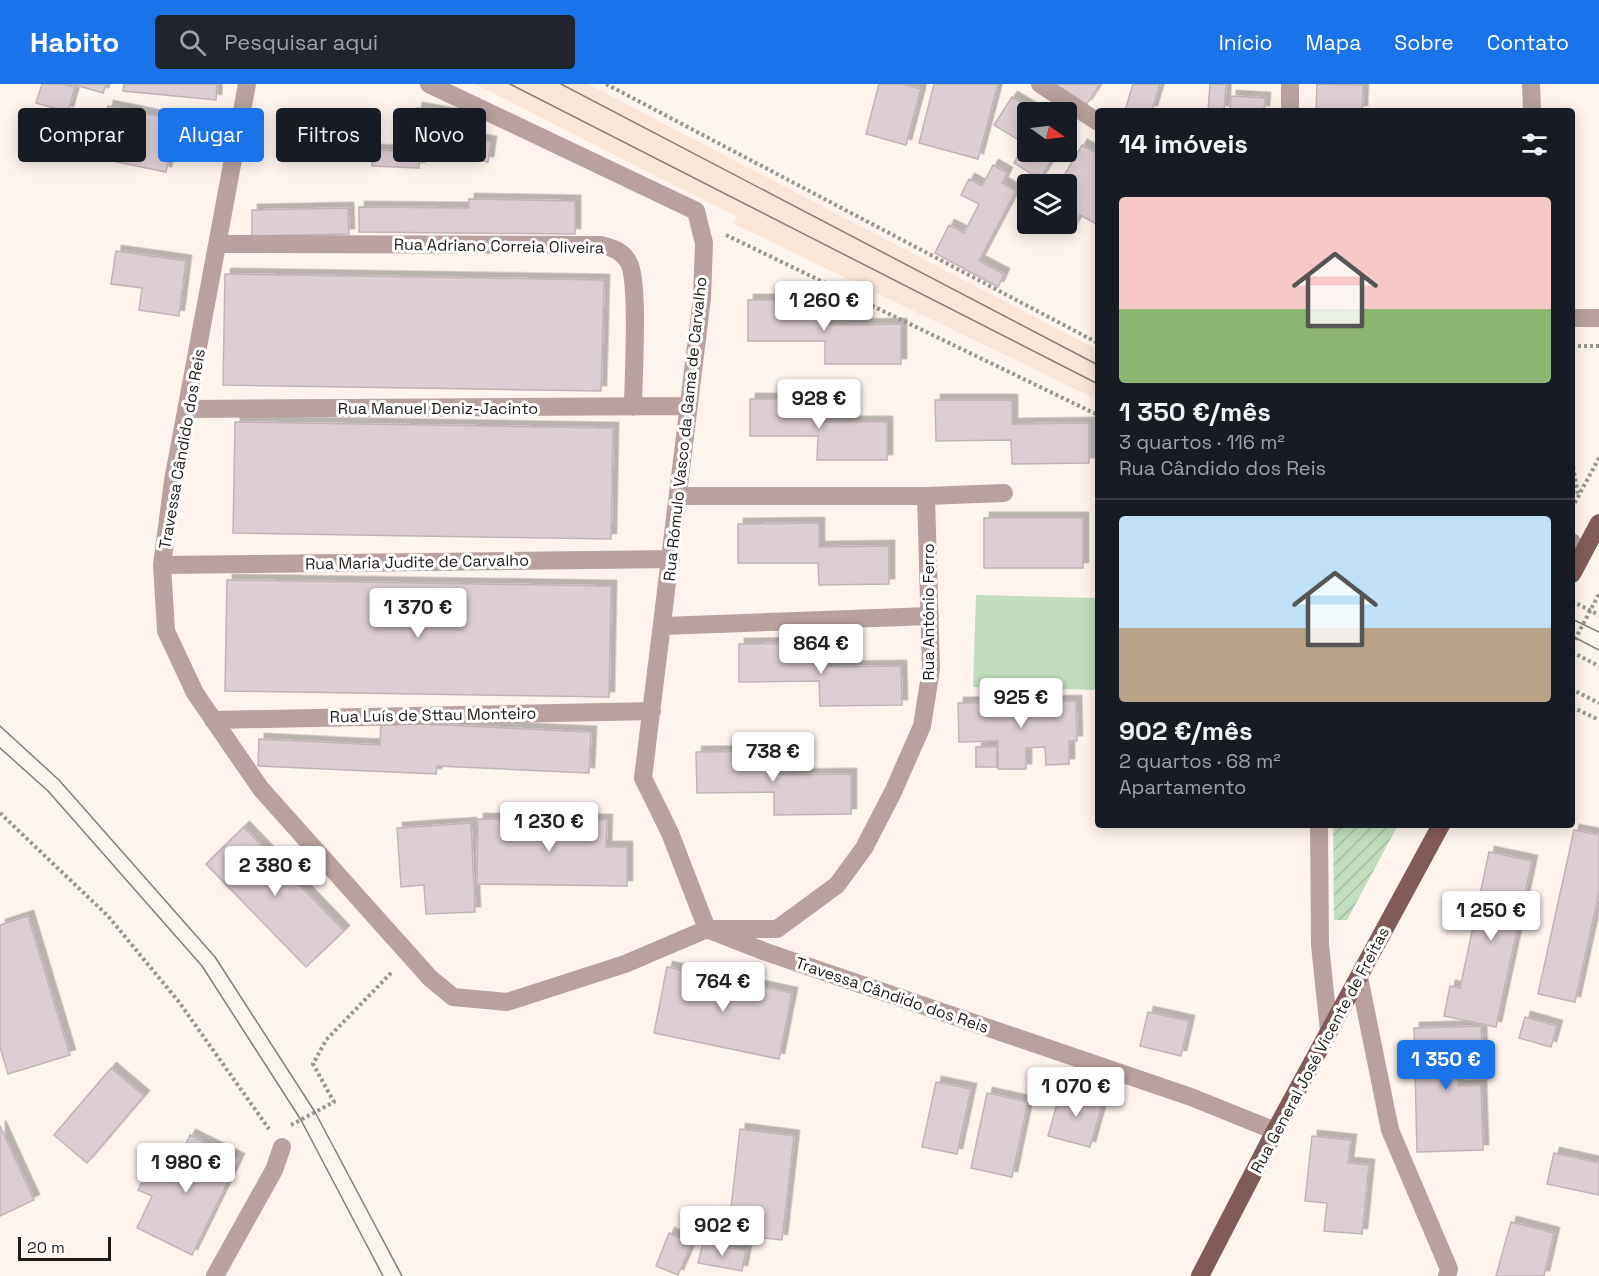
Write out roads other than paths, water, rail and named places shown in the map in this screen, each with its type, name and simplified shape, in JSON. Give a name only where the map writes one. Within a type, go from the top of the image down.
[{"type":"main road","points":[[1576,567],[1599,523]]},
{"type":"main road","name":"Rua General José Vicente de Freitas","points":[[1200,1276],[1275,1131],[1440,828]]},
{"type":"street","name":"Travessa Cândido dos Reis","points":[[247,84],[173,481],[162,565],[166,631],[195,693],[261,789],[430,978],[453,997],[507,1002],[625,964],[707,929],[766,952],[1191,1096],[1275,1131]]},
{"type":"street","name":"Rua Rómulo Vasco da Gama de Carvalho","points":[[429,84],[696,211],[704,243],[702,298],[644,778],[670,833],[707,929]]},
{"type":"street","points":[[1040,84],[1095,120]]},
{"type":"street","points":[[1290,84],[1290,108]]},
{"type":"street","points":[[1531,84],[1532,108]]},
{"type":"street","name":"Rua Adriano Correia Oliveira","points":[[218,244],[600,245],[618,249],[629,262],[633,286],[633,406]]},
{"type":"street","points":[[1575,318],[1599,318]]},
{"type":"street","name":"Rua Manuel Deniz-Jacinto","points":[[188,409],[688,406]]},
{"type":"street","points":[[678,496],[926,496],[1004,493]]},
{"type":"street","name":"Rua António Ferro","points":[[707,929],[777,928],[837,885],[864,848],[893,792],[922,726],[932,669],[926,496]]},
{"type":"street","name":"Rua Maria Judite de Carvalho","points":[[162,565],[671,558]]},
{"type":"street","points":[[663,626],[930,616]]},
{"type":"street","name":"Rua Luís de Sttau Monteiro","points":[[213,720],[652,711]]},
{"type":"street","points":[[1318,828],[1320,945],[1329,1031]]},
{"type":"street","points":[[1359,977],[1390,1130],[1450,1274]]},
{"type":"street","points":[[214,1276],[274,1170],[282,1147]]},
{"type":"tram line","points":[[510,84],[1095,382]]},
{"type":"tram line","points":[[561,84],[1095,363]]},
{"type":"tram line","points":[[1575,620],[1599,632]]},
{"type":"tram line","points":[[1575,638],[1599,650]]},
{"type":"tram line","points":[[0,726],[59,780],[215,957],[315,1112],[402,1276]]},
{"type":"tram line","points":[[0,748],[48,791],[202,966],[301,1120],[383,1276]]}]
